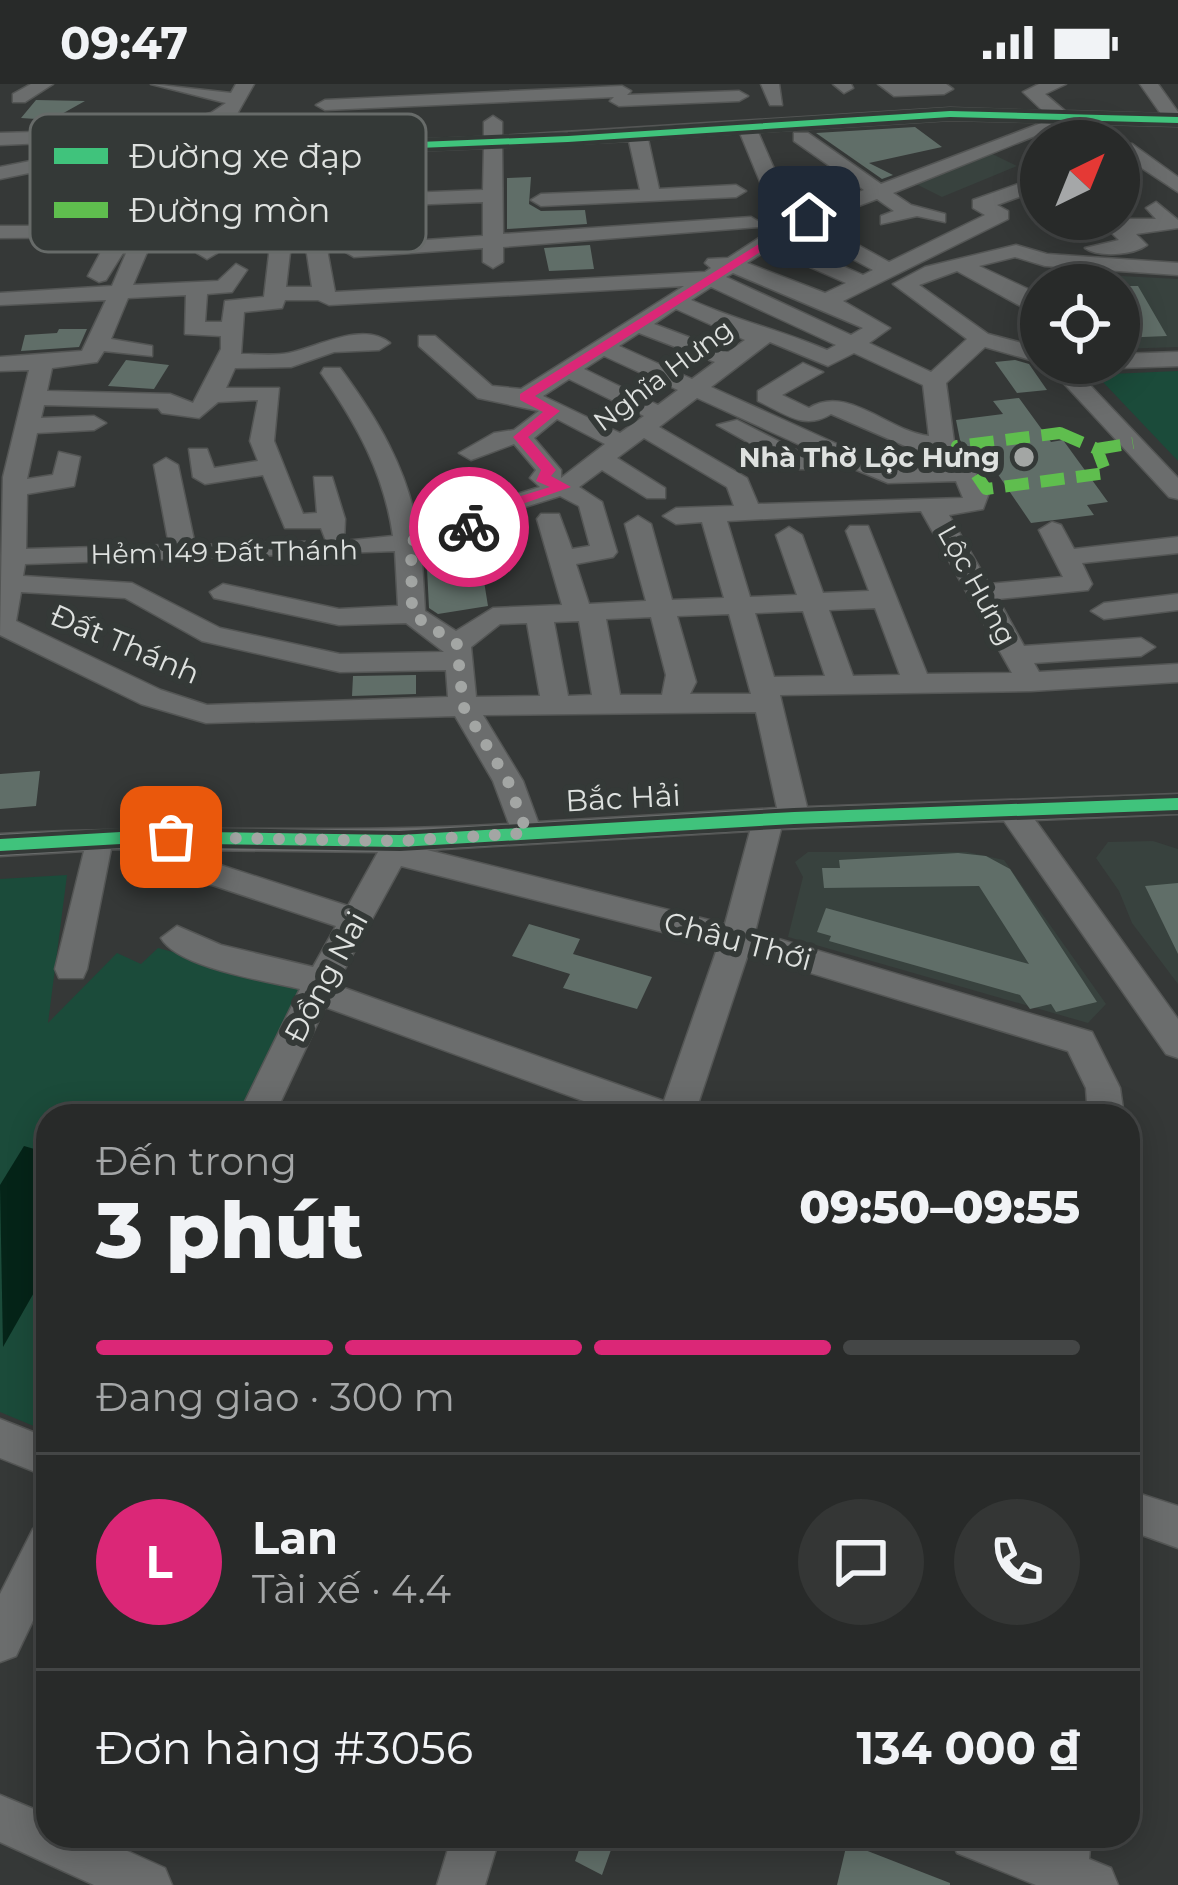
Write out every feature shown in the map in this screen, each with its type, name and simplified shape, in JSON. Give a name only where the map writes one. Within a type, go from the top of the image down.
[{"type":"street","points":[[19,98],[44,84]]},
{"type":"street","points":[[160,84],[241,92]]},
{"type":"street","points":[[325,114],[327,91],[355,84]]},
{"type":"street","points":[[887,84],[895,91],[944,86],[950,115]]},
{"type":"street","points":[[1149,84],[1177,108]]},
{"type":"street","points":[[1057,118],[1025,96],[1034,88],[1062,85],[1108,115]]},
{"type":"street","points":[[842,88],[851,119]]},
{"type":"street","points":[[325,105],[489,90],[621,103],[637,122],[708,104],[851,119],[950,115],[1057,118],[1083,125],[1108,115],[1140,117],[1177,108]]},
{"type":"street","points":[[489,90],[495,142],[493,288]]},
{"type":"street","points":[[646,92],[678,109]]},
{"type":"street","points":[[1130,94],[1149,140],[1178,157]]},
{"type":"street","points":[[580,161],[639,145],[678,109],[708,104],[739,109]]},
{"type":"street","points":[[739,109],[783,213],[885,225],[918,208],[955,236]]},
{"type":"street","points":[[924,116],[979,149]]},
{"type":"street","points":[[525,397],[811,216],[852,202],[932,159],[979,149],[1057,118]]},
{"type":"street","points":[[801,137],[873,192],[885,225]]},
{"type":"street","points":[[0,139],[30,138]]},
{"type":"street","points":[[1140,143],[1149,140]]},
{"type":"street","points":[[426,146],[495,142],[580,161],[649,185]]},
{"type":"street","points":[[639,145],[649,185]]},
{"type":"street","points":[[722,147],[639,145],[580,161],[551,199],[649,185],[735,181]]},
{"type":"street","points":[[1140,161],[1178,186]]},
{"type":"street","points":[[6,219],[10,171]]},
{"type":"street","points":[[789,171],[811,216],[896,277]]},
{"type":"street","points":[[1020,192],[980,204],[1001,214],[914,254],[882,292],[1020,294]]},
{"type":"street","points":[[426,198],[494,196]]},
{"type":"street","points":[[852,202],[914,254]]},
{"type":"street","points":[[1140,221],[1178,246]]},
{"type":"street","points":[[426,246],[751,224]]},
{"type":"street","points":[[721,225],[749,252],[879,328],[766,396],[810,417],[830,405],[920,443],[942,442]]},
{"type":"street","points":[[955,236],[959,293]]},
{"type":"street","points":[[1084,247],[1094,240]]},
{"type":"street","points":[[959,293],[1016,250],[1045,260],[1090,264]]},
{"type":"street","points":[[99,276],[112,252]]},
{"type":"street","points":[[0,364],[89,357],[137,252]]},
{"type":"street","points":[[28,412],[115,396],[170,401],[170,408],[199,411],[221,356],[233,306],[274,303],[278,252]]},
{"type":"street","points":[[317,252],[328,299],[710,278],[861,339],[918,353]]},
{"type":"street","points":[[664,261],[749,252],[856,285]]},
{"type":"street","points":[[1045,260],[1045,264]]},
{"type":"street","points":[[950,265],[959,293]]},
{"type":"street","points":[[826,301],[856,285],[950,265]]},
{"type":"street","points":[[950,265],[983,340]]},
{"type":"street","points":[[1140,268],[1178,269]]},
{"type":"street","points":[[0,299],[224,287],[236,270]]},
{"type":"street","points":[[197,288],[194,329],[271,393],[262,441],[294,524],[332,519]]},
{"type":"street","points":[[272,294],[324,293]]},
{"type":"street","points":[[675,301],[747,349]]},
{"type":"street","points":[[638,325],[779,360],[766,370],[787,380]]},
{"type":"street","name":"Nghĩa Hưng","points":[[564,487],[768,333],[911,417],[935,414]]},
{"type":"street","points":[[861,339],[934,382]]},
{"type":"street","points":[[286,340],[221,356],[193,364],[221,356],[291,360],[331,346],[379,343]]},
{"type":"street","points":[[963,473],[942,442],[934,382],[965,345],[983,340],[1020,348]]},
{"type":"street","points":[[427,341],[486,394],[508,391],[553,411],[611,451],[656,493]]},
{"type":"street","points":[[98,344],[144,350]]},
{"type":"street","points":[[604,348],[698,386],[888,476],[963,473]]},
{"type":"street","points":[[1140,360],[1178,358]]},
{"type":"street","name":"Đất Thánh","points":[[42,363],[10,481],[2,625],[151,697],[206,713],[463,706]]},
{"type":"street","points":[[570,371],[662,416],[738,483],[748,511]]},
{"type":"street","points":[[341,372],[396,477],[411,541],[412,614]]},
{"type":"street","points":[[1076,384],[1178,492]]},
{"type":"street","points":[[471,453],[502,438],[520,437],[553,411]]},
{"type":"street","points":[[28,412],[94,423]]},
{"type":"street","points":[[662,416],[705,412],[805,464],[830,448]]},
{"type":"street","points":[[520,437],[549,470],[542,478],[590,502],[604,552],[562,558]]},
{"type":"street","points":[[198,454],[206,477],[270,466]]},
{"type":"street","points":[[10,481],[65,481],[68,457]]},
{"type":"street","points":[[166,465],[184,554]]},
{"type":"street","name":"Lộc Hưng","points":[[963,473],[977,494],[974,504],[934,510],[1031,682]]},
{"type":"street","points":[[323,482],[337,550]]},
{"type":"street","name":"Hẻm 149 Đất Thánh","points":[[8,552],[337,550],[411,541],[486,524],[497,508],[564,487]]},
{"type":"street","points":[[676,516],[928,503],[934,510]]},
{"type":"street","points":[[680,1104],[781,819],[765,695],[712,515]]},
{"type":"street","points":[[550,519],[585,612],[608,705]]},
{"type":"street","points":[[638,524],[682,682],[674,682],[676,704]]},
{"type":"street","points":[[980,593],[1079,584],[1070,557],[1052,530]]},
{"type":"street","points":[[859,531],[917,684]]},
{"type":"street","points":[[789,535],[843,687]]},
{"type":"street","points":[[1070,557],[1115,563],[1178,545]]},
{"type":"street","points":[[8,552],[87,584],[132,591],[212,635],[340,663],[458,652],[493,616],[884,599]]},
{"type":"street","points":[[223,592],[339,616],[412,614],[458,652],[463,706],[508,781],[527,833]]},
{"type":"street","points":[[1104,611],[1178,602]]},
{"type":"street","points":[[539,614],[556,705]]},
{"type":"street","points":[[1016,655],[1141,647]]},
{"type":"street","points":[[463,706],[676,704],[843,687],[1178,673]]},
{"type":"street","name":"Bắc Hải","points":[[0,844],[137,837],[397,847],[527,833],[781,819],[1178,805]]},
{"type":"street","points":[[1012,810],[1178,1045]]},
{"type":"street","name":"Bắc Hải","points":[[0,865],[79,860],[137,837]]},
{"type":"street","name":"Châu Thới","points":[[397,847],[737,939],[1080,1041],[1102,1088],[1104,1104]]},
{"type":"street","name":"Đồng Nai","points":[[262,1104],[318,987],[397,847]]},
{"type":"street","points":[[71,969],[98,853]]},
{"type":"street","points":[[179,870],[214,874],[355,920]]},
{"type":"street","points":[[176,938],[634,1104]]},
{"type":"street","points":[[0,1438],[36,1453]]},
{"type":"street","points":[[1140,1514],[1178,1527]]},
{"type":"street","points":[[0,1640],[36,1568]]},
{"type":"street","points":[[0,1818],[36,1834]]},
{"type":"street","points":[[66,1848],[148,1885]]},
{"type":"street","points":[[461,1885],[472,1848]]},
{"type":"street","points":[[1009,1848],[1072,1870]]},
{"type":"shaded area","points":[[984,150],[1017,166],[942,197],[908,180]]},
{"type":"shaded area","points":[[1140,277],[1178,279],[1178,347],[1140,348]]},
{"type":"shaded area","points":[[1178,371],[1178,461],[1105,384],[1140,384],[1140,373]]},
{"type":"shaded area","points":[[1153,841],[1178,849],[1178,984],[1132,923],[1119,891],[1096,858],[1108,842]]},
{"type":"shaded area","points":[[808,852],[967,852],[1004,860],[1106,1004],[1088,1023],[788,937],[803,877],[795,862]]},
{"type":"shaded area","points":[[67,875],[48,1023],[117,953],[141,964],[158,948],[305,987],[247,1104],[36,1104],[36,1427],[0,1412],[0,879]]},
{"type":"shaded area","points":[[24,1146],[36,1150],[36,1289],[3,1347],[0,1185]]},
{"type":"building","points":[[36,100],[85,101],[62,114],[21,118]]},
{"type":"building","points":[[915,127],[942,147],[869,163],[893,175],[882,179],[816,133]]},
{"type":"building","points":[[531,177],[529,204],[541,211],[585,210],[587,224],[507,229],[507,178]]},
{"type":"building","points":[[590,245],[594,269],[549,271],[544,248]]},
{"type":"building","points":[[1140,289],[1167,336],[1140,337]]},
{"type":"building","points":[[87,329],[79,347],[21,351],[25,335]]},
{"type":"building","points":[[126,360],[169,365],[154,389],[108,386]]},
{"type":"building","points":[[1020,361],[1020,384],[1043,384],[1047,390],[1017,393],[995,362]]},
{"type":"building","points":[[1019,398],[1051,442],[1063,440],[1108,502],[1087,505],[1094,515],[1031,523],[997,473],[985,474],[960,440],[956,420],[1003,414],[993,401]]},
{"type":"building","points":[[477,538],[488,606],[438,614],[429,608],[426,549]]},
{"type":"building","points":[[416,675],[416,694],[352,696],[353,676]]},
{"type":"building","points":[[40,771],[36,806],[0,809],[0,774]]},
{"type":"building","points":[[958,853],[986,856],[1010,869],[1097,1002],[1056,1012],[1051,1004],[1030,1009],[1020,995],[829,941],[831,936],[817,932],[826,908],[1029,964],[979,886],[824,888],[822,868],[840,868],[839,860]]},
{"type":"building","points":[[1178,883],[1178,954],[1145,886]]},
{"type":"building","points":[[529,924],[580,939],[573,954],[652,977],[637,1009],[563,988],[570,974],[512,956]]},
{"type":"building","points":[[580,1848],[612,1848],[602,1875],[575,1861]]},
{"type":"building","points":[[846,1848],[860,1848],[950,1883],[950,1885],[837,1885]]},
{"type":"marked path","points":[[1097,449],[1106,473],[986,489],[957,446],[1060,433],[1097,449],[1133,443]]},
{"type":"cycle path","points":[[426,145],[950,114],[1178,120]]},
{"type":"cycle path","points":[[0,845],[138,837],[400,841],[794,818],[1178,804]]},
{"type":"way so far","points":[[171,837],[400,841],[527,833],[508,781],[463,706],[457,644],[412,614],[411,541],[469,527]]},
{"type":"place","name":"Nhà Thờ Lộc Hưng","points":[[1024,457]]},
{"type":"route","points":[[469,527],[486,524],[487,516],[497,508],[564,487],[542,478],[549,470],[520,437],[553,411],[525,397],[809,217]]}]
